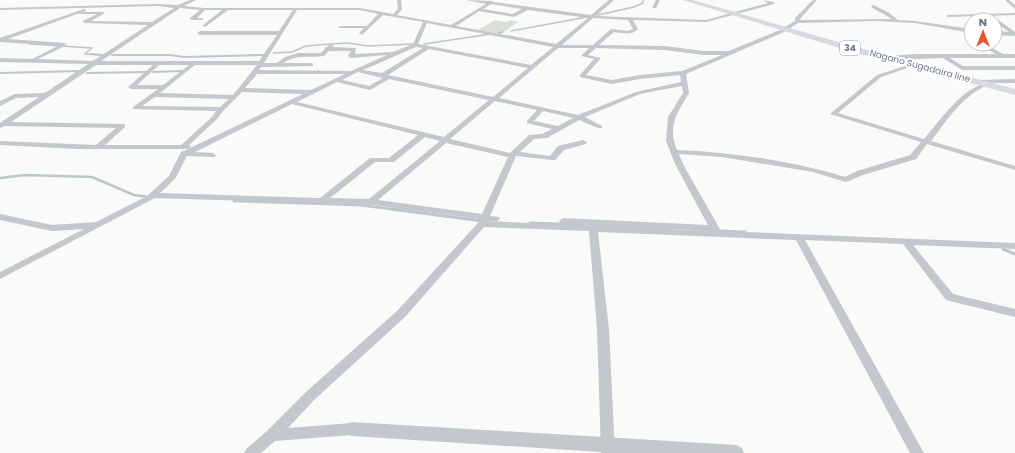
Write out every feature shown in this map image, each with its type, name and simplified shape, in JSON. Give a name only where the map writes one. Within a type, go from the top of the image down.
[{"type":"main road","name":"Nagano Sugadaira line","points":[[686,0],[888,58],[1015,92]]},
{"type":"street","points":[[78,6],[90,0]]},
{"type":"street","points":[[1,125],[97,63],[180,6],[194,0]]},
{"type":"street","points":[[394,15],[400,9],[399,0]]},
{"type":"street","points":[[468,0],[494,1],[527,8],[592,17],[706,21],[772,3],[765,0]]},
{"type":"street","points":[[371,202],[612,0]]},
{"type":"street","points":[[654,7],[658,0]]},
{"type":"street","points":[[797,22],[797,19],[815,0]]},
{"type":"street","points":[[1007,0],[1015,8]]},
{"type":"street","points":[[452,26],[494,1]]},
{"type":"street","points":[[6,8],[10,4]]},
{"type":"street","points":[[0,9],[158,5],[204,9],[360,9],[556,46],[664,48],[704,53],[729,53]]},
{"type":"street","points":[[0,40],[80,13],[92,6]]},
{"type":"street","points":[[873,6],[896,20]]},
{"type":"street","points":[[0,276],[152,197],[172,177],[184,151],[215,118],[221,109],[242,90],[261,64],[296,8]]},
{"type":"street","points":[[479,10],[514,16],[527,8]]},
{"type":"street","points":[[201,19],[192,19],[204,9]]},
{"type":"street","points":[[205,26],[227,9]]},
{"type":"street","points":[[80,13],[102,13],[85,22],[155,24]]},
{"type":"street","points":[[362,33],[382,13]]},
{"type":"street","points":[[948,16],[1014,17]]},
{"type":"street","points":[[1003,19],[1014,17]]},
{"type":"street","points":[[630,19],[636,29],[634,31],[613,30],[584,56],[598,58],[582,76],[612,82],[640,77],[683,73],[785,29],[797,22],[896,20],[963,30]]},
{"type":"street","points":[[415,45],[426,21]]},
{"type":"street","points":[[1003,26],[1015,34]]},
{"type":"street","points":[[340,27],[368,27]]},
{"type":"street","points":[[956,29],[963,33]]},
{"type":"street","points":[[200,33],[280,33]]},
{"type":"street","points":[[1003,33],[1015,34]]},
{"type":"street","points":[[0,40],[64,45],[33,60]]},
{"type":"street","points":[[278,65],[282,60],[294,55],[322,55],[332,45]]},
{"type":"street","points":[[184,151],[197,148],[354,71],[415,45],[532,67]]},
{"type":"street","points":[[336,80],[370,88],[385,76],[429,47]]},
{"type":"street","points":[[327,49],[354,50],[351,56],[398,52]]},
{"type":"street","points":[[996,52],[1015,61]]},
{"type":"street","points":[[888,58],[917,56],[1015,56]]},
{"type":"street","points":[[944,56],[962,68],[1015,68]]},
{"type":"street","points":[[1,60],[311,66],[304,72]]},
{"type":"street","points":[[158,63],[131,87],[165,87]]},
{"type":"street","points":[[193,64],[136,108],[221,109]]},
{"type":"street","points":[[913,64],[879,76],[833,114],[1015,168]]},
{"type":"street","points":[[255,72],[354,71],[385,76],[579,117],[600,127]]},
{"type":"street","points":[[683,73],[686,93],[671,117],[670,140],[680,166],[716,231]]},
{"type":"street","points":[[976,81],[1015,81]]},
{"type":"street","points":[[251,453],[272,435],[310,396],[401,314],[483,221],[513,155],[532,137],[544,136],[579,117],[638,93],[685,83]]},
{"type":"street","points":[[675,152],[702,153],[814,170],[846,180],[860,173],[914,157],[959,102],[976,88],[986,84]]},
{"type":"street","points":[[242,90],[312,92]]},
{"type":"street","points":[[0,104],[15,96],[47,95]]},
{"type":"street","points":[[154,95],[235,97]]},
{"type":"street","points":[[291,102],[445,140],[513,155],[552,158],[561,148],[583,142]]},
{"type":"street","points":[[541,110],[529,122],[558,128]]},
{"type":"street","points":[[1,125],[123,126],[98,147]]},
{"type":"street","points":[[322,200],[373,160],[390,160],[423,134]]},
{"type":"street","points":[[0,143],[184,151],[212,155]]},
{"type":"street","points":[[152,197],[371,202],[483,221],[1015,246]]},
{"type":"street","points":[[0,217],[52,228],[100,224]]},
{"type":"street","points":[[593,226],[603,329],[608,449]]},
{"type":"street","points":[[799,237],[917,453]]},
{"type":"street","points":[[906,242],[950,297],[1015,313]]},
{"type":"street","points":[[272,435],[352,430],[526,441],[608,449],[736,453]]},
{"type":"shaded area","points":[[495,20],[507,22],[510,20],[518,22],[501,34],[478,30]]},
{"type":"waterway","points":[[598,15],[634,7],[643,3],[643,0]]},
{"type":"waterway","points":[[511,31],[587,17]]},
{"type":"waterway","points":[[498,33],[503,32]]},
{"type":"waterway","points":[[424,44],[491,34]]},
{"type":"waterway","points":[[273,53],[292,52],[306,46],[330,44],[348,43],[368,46],[414,44]]},
{"type":"waterway","points":[[30,44],[92,48],[85,54],[102,55],[91,54]]},
{"type":"waterway","points":[[112,55],[170,55]]},
{"type":"waterway","points":[[170,55],[184,57],[264,55],[250,55]]},
{"type":"waterway","points":[[0,73],[80,71]]},
{"type":"waterway","points":[[153,72],[182,71]]},
{"type":"waterway","points":[[87,73],[146,72]]},
{"type":"waterway","points":[[0,178],[25,175],[92,177],[134,195],[150,197]]},
{"type":"waterway","points":[[234,201],[358,205],[394,209]]},
{"type":"waterway","points":[[394,209],[399,210]]},
{"type":"waterway","points":[[394,209],[483,221]]},
{"type":"waterway","points":[[530,223],[585,225]]},
{"type":"waterway","points":[[594,226],[669,229]]},
{"type":"waterway","points":[[718,231],[745,232]]},
{"type":"waterway","points":[[1003,249],[1015,254]]}]
